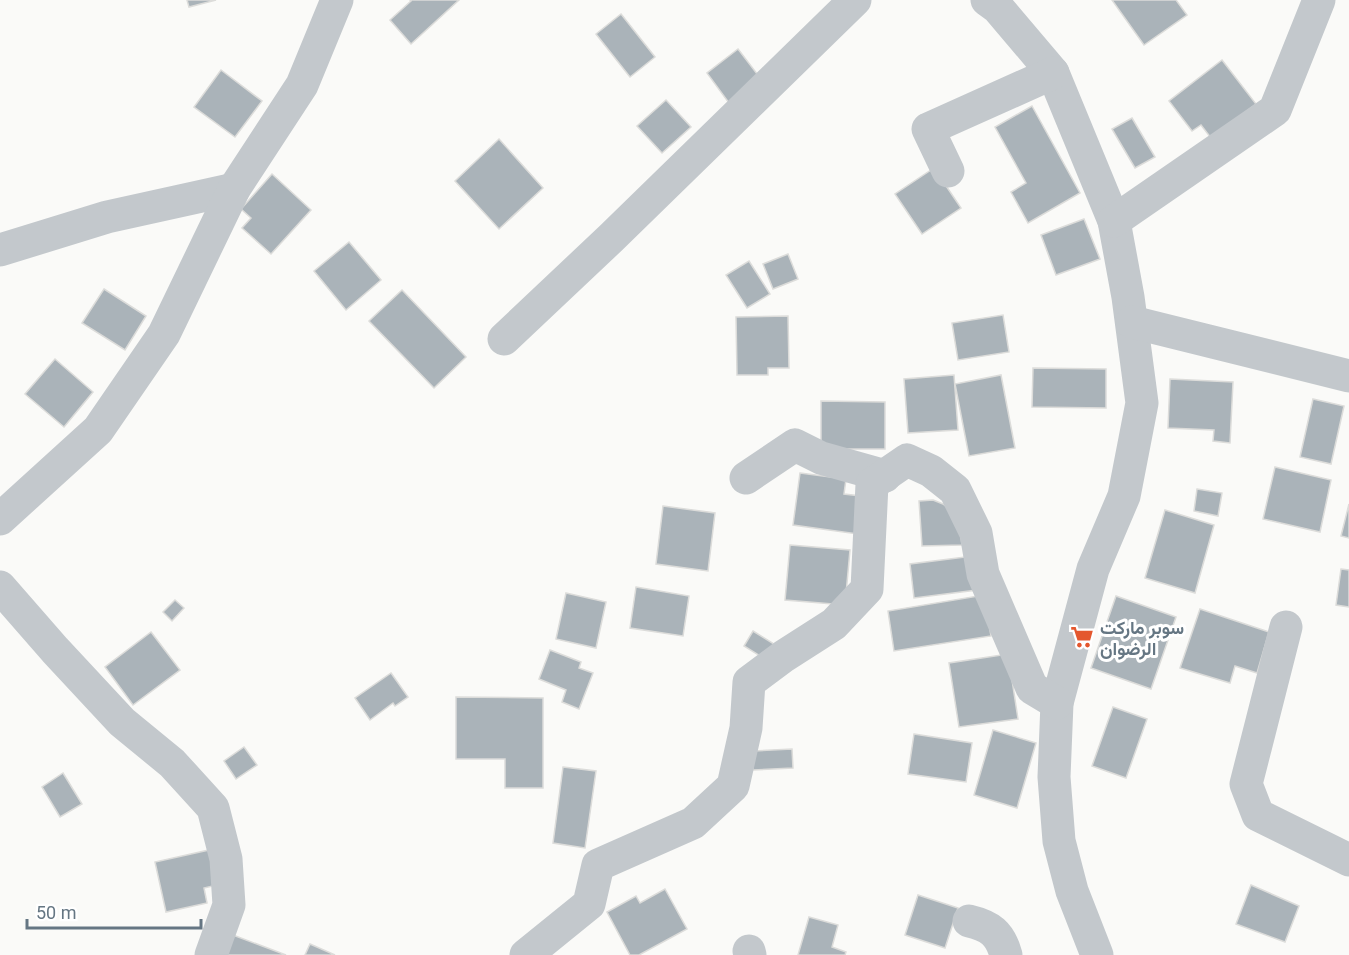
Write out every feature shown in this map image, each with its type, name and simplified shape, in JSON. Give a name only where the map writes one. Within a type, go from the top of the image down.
[{"type":"street","points":[[0,519],[98,430],[164,334],[234,189],[302,85],[337,0]]},
{"type":"street","points":[[504,339],[620,230],[855,0]]},
{"type":"street","points":[[987,0],[998,8],[1053,73],[1114,221],[1132,322],[1142,402],[1124,496],[1093,569],[1057,703],[1054,777],[1059,841],[1072,891],[1096,955]]},
{"type":"street","points":[[1114,221],[1275,110],[1319,0]]},
{"type":"street","points":[[948,171],[928,129],[1053,73]]},
{"type":"street","points":[[0,250],[107,217],[234,189]]},
{"type":"street","points":[[1132,322],[1349,376]]},
{"type":"street","points":[[746,478],[795,445],[821,458],[885,476]]},
{"type":"street","points":[[526,955],[589,904],[598,865],[693,823],[733,786],[746,728],[749,682],[834,624],[867,589],[873,484],[907,460],[931,471],[955,490],[976,533],[983,574],[1032,688],[1057,703]]},
{"type":"street","points":[[0,587],[122,722],[172,763],[213,808],[226,859],[229,905],[211,955]]},
{"type":"street","points":[[1286,627],[1246,784],[1258,815],[1349,860]]},
{"type":"street","points":[[969,921],[984,925],[995,932],[1006,955]]},
{"type":"building","points":[[187,0],[216,0],[189,7]]},
{"type":"building","points":[[410,0],[459,0],[411,44],[390,20]]},
{"type":"building","points":[[1112,0],[1176,0],[1187,15],[1144,45]]},
{"type":"building","points":[[621,14],[655,57],[630,77],[596,34]]},
{"type":"building","points":[[738,49],[761,79],[729,103],[707,73]]},
{"type":"building","points":[[1222,60],[1256,104],[1211,138],[1201,125],[1192,131],[1169,101]]},
{"type":"building","points":[[221,70],[262,101],[235,137],[194,107]]},
{"type":"building","points":[[666,100],[691,127],[662,153],[637,126]]},
{"type":"building","points":[[1032,106],[1080,193],[1028,223],[1011,192],[1026,183],[995,127]]},
{"type":"building","points":[[1132,118],[1155,157],[1135,168],[1112,129]]},
{"type":"building","points":[[499,139],[543,188],[499,229],[455,181]]},
{"type":"building","points":[[934,168],[961,208],[922,234],[895,194]]},
{"type":"building","points":[[272,174],[311,210],[271,254],[242,228],[251,218],[241,209]]},
{"type":"building","points":[[1084,219],[1100,259],[1056,275],[1041,235]]},
{"type":"building","points":[[349,242],[381,280],[346,310],[314,271]]},
{"type":"building","points":[[788,254],[798,279],[773,289],[763,264]]},
{"type":"building","points":[[749,261],[770,294],[747,308],[726,275]]},
{"type":"building","points":[[104,289],[146,316],[125,350],[82,323]]},
{"type":"building","points":[[402,290],[466,357],[434,388],[369,321]]},
{"type":"building","points":[[1003,315],[1009,352],[958,360],[952,323]]},
{"type":"building","points":[[788,316],[789,368],[768,368],[768,375],[737,375],[736,317]]},
{"type":"building","points":[[55,359],[93,392],[64,427],[25,394]]},
{"type":"building","points":[[1033,368],[1106,369],[1106,408],[1032,407]]},
{"type":"building","points":[[954,375],[958,430],[908,433],[904,379]]},
{"type":"building","points":[[1001,375],[1015,448],[969,456],[955,384]]},
{"type":"building","points":[[1170,379],[1233,382],[1230,443],[1213,441],[1214,430],[1168,428]]},
{"type":"building","points":[[1313,399],[1344,406],[1331,464],[1300,457]]},
{"type":"building","points":[[821,401],[885,402],[885,449],[821,449]]},
{"type":"building","points":[[1275,467],[1331,480],[1320,532],[1263,519]]},
{"type":"building","points":[[800,473],[846,479],[844,494],[870,497],[865,535],[793,525]]},
{"type":"building","points":[[1197,489],[1222,493],[1218,516],[1194,511]]},
{"type":"building","points":[[933,500],[943,504],[958,516],[962,545],[922,546],[919,501]]},
{"type":"building","points":[[1349,504],[1349,538],[1341,536]]},
{"type":"building","points":[[663,506],[715,513],[708,571],[656,564]]},
{"type":"building","points":[[1165,510],[1214,525],[1195,593],[1145,578]]},
{"type":"building","points":[[790,545],[850,550],[845,605],[785,600]]},
{"type":"building","points":[[973,556],[977,590],[914,598],[910,564]]},
{"type":"building","points":[[1341,569],[1349,570],[1349,607],[1336,605]]},
{"type":"building","points":[[636,587],[689,596],[683,636],[630,628]]},
{"type":"building","points":[[566,593],[606,602],[596,648],[556,639]]},
{"type":"building","points":[[984,595],[991,636],[894,651],[888,611]]},
{"type":"building","points":[[1116,596],[1176,617],[1151,689],[1091,668]]},
{"type":"building","points":[[175,600],[184,608],[172,621],[163,612]]},
{"type":"building","points":[[1200,609],[1269,632],[1257,673],[1235,666],[1230,683],[1180,668]]},
{"type":"building","points":[[753,631],[774,644],[765,659],[744,646]]},
{"type":"building","points":[[151,632],[180,670],[133,705],[105,667]]},
{"type":"building","points":[[550,650],[581,662],[579,668],[593,673],[579,709],[562,702],[566,690],[539,679]]},
{"type":"building","points":[[1008,654],[1018,719],[959,727],[949,663]]},
{"type":"building","points":[[391,673],[408,697],[395,706],[393,703],[370,720],[355,698]]},
{"type":"building","points":[[456,697],[543,698],[543,788],[505,788],[505,759],[456,759]]},
{"type":"building","points":[[1113,707],[1147,719],[1126,778],[1092,766]]},
{"type":"building","points":[[993,730],[1036,743],[1017,808],[974,795]]},
{"type":"building","points":[[914,734],[972,743],[966,782],[908,774]]},
{"type":"building","points":[[244,747],[257,765],[236,779],[224,761]]},
{"type":"building","points":[[792,749],[793,768],[753,770],[753,751]]},
{"type":"building","points":[[563,767],[596,771],[585,848],[553,843]]},
{"type":"building","points":[[63,773],[82,804],[60,817],[42,787]]},
{"type":"building","points":[[209,850],[217,885],[204,888],[207,903],[166,912],[155,862]]},
{"type":"building","points":[[1251,885],[1299,906],[1285,942],[1236,924]]},
{"type":"building","points":[[665,889],[687,929],[639,955],[630,955],[607,912],[636,896],[640,903]]},
{"type":"building","points":[[918,895],[958,908],[945,948],[905,935]]},
{"type":"building","points":[[809,917],[838,925],[832,947],[846,952],[845,955],[798,955]]},
{"type":"building","points":[[233,935],[286,955],[226,955]]},
{"type":"building","points":[[310,944],[335,955],[305,955]]},
{"type":"place","name":"سوبر ماركت الرضوان","points":[[1082,637]]}]
